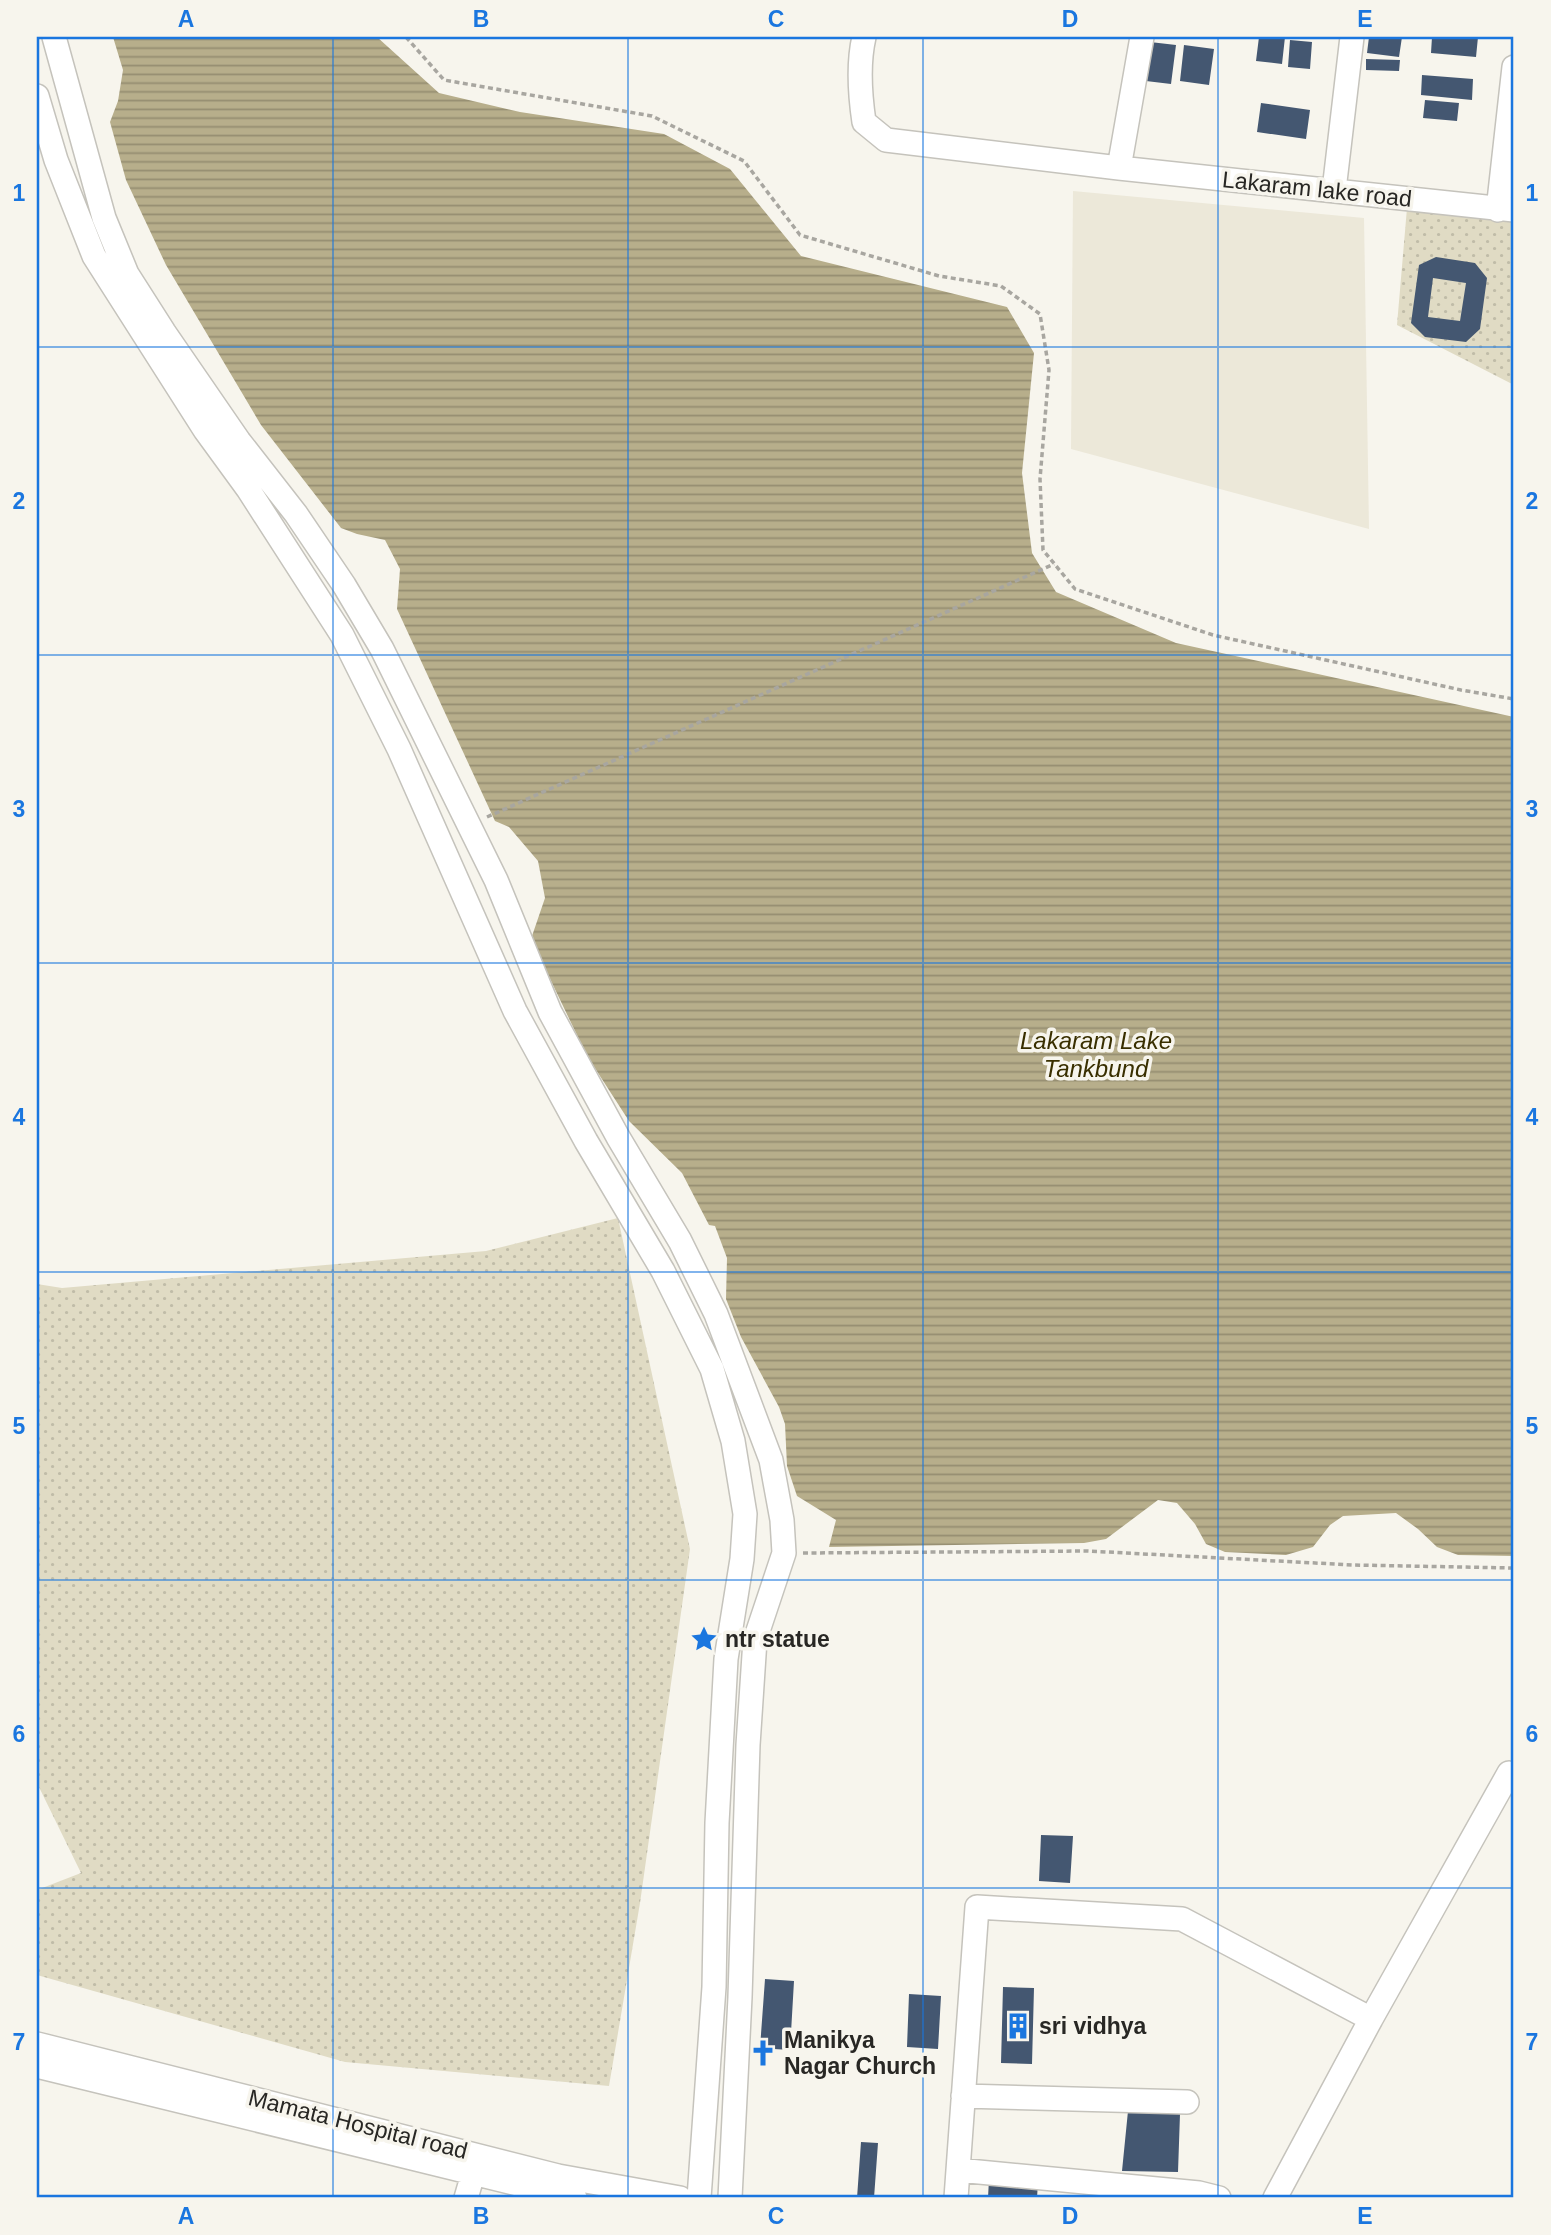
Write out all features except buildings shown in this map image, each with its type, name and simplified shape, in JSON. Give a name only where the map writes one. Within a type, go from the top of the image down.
[{"type":"street","points":[[54,37],[104,218],[127,274],[239,441],[296,514],[344,585],[382,649],[496,880],[550,1012],[618,1137],[680,1241],[716,1314],[771,1460],[782,1520],[784,1553],[755,1640],[748,1745],[730,2198]]},
{"type":"street","name":"Lakaram lake road","points":[[864,37],[861,100],[864,122],[886,140],[1506,210]]},
{"type":"street","points":[[1119,168],[1142,37]]},
{"type":"street","points":[[1334,190],[1352,37]]},
{"type":"street","points":[[1506,210],[1514,68]]},
{"type":"street","points":[[37,96],[56,160],[94,256],[205,430],[248,489],[342,635],[399,748],[515,1011],[586,1141],[663,1271],[712,1369],[733,1441],[745,1514],[742,1559],[726,1659],[717,1823],[712,2013],[699,2198]]},
{"type":"street","points":[[730,1635],[755,1640]]},
{"type":"street","points":[[1275,2198],[1370,2019],[1509,1773]]},
{"type":"street","points":[[956,2198],[977,1907],[1182,1919],[1370,2019]]},
{"type":"street","name":"Mamata Hospital road","points":[[37,2044],[558,2176],[680,2198]]},
{"type":"street","name":"Mamata Hospital road","points":[[37,2066],[575,2198]]},
{"type":"street","points":[[963,2096],[1186,2102]]},
{"type":"street","points":[[958,2170],[1199,2193],[1219,2198]]},
{"type":"street","points":[[466,2198],[472,2174]]},
{"type":"path","points":[[406,37],[444,80],[652,116],[744,161],[800,235],[939,276],[1000,286],[1040,314],[1049,370],[1040,479],[1043,550],[1074,589],[1213,635],[1461,690],[1514,699]]},
{"type":"path","points":[[470,826],[1054,564]]},
{"type":"path","points":[[784,1553],[1088,1551],[1353,1565],[1514,1568]]},
{"type":"shaded area","points":[[1073,191],[1364,218],[1369,529],[1071,449]]},
{"type":"shaded area","points":[[1407,208],[1514,214],[1514,385],[1397,325]]},
{"type":"shaded area","points":[[618,1218],[690,1549],[640,1903],[609,2086],[345,2062],[37,1975],[37,1890],[81,1873],[37,1783],[37,1284],[62,1288],[486,1251]]},
{"type":"water","name":"Lakaram Lake Tankbund","points":[[113,37],[377,37],[439,93],[520,112],[664,134],[730,169],[801,256],[1007,307],[1034,353],[1022,473],[1032,553],[1056,592],[1176,643],[1514,717],[1514,1556],[1458,1555],[1437,1547],[1396,1513],[1343,1516],[1330,1525],[1313,1547],[1286,1555],[1225,1552],[1206,1544],[1195,1524],[1177,1503],[1158,1500],[1106,1539],[1084,1543],[829,1547],[836,1520],[797,1496],[787,1466],[785,1424],[779,1407],[741,1337],[726,1299],[727,1258],[715,1226],[709,1225],[682,1173],[629,1121],[587,1056],[540,958],[532,936],[545,898],[538,861],[509,827],[495,821],[397,609],[400,569],[385,540],[341,528],[261,425],[166,265],[126,180],[110,122],[118,101],[123,70]]},
{"type":"place","name":"ntr statue","points":[[704,1639]]},
{"type":"place","name":"sri vidhya","points":[[1018,2026]]},
{"type":"place","name":"Manikya Nagar Church","points":[[763,2053]]}]
